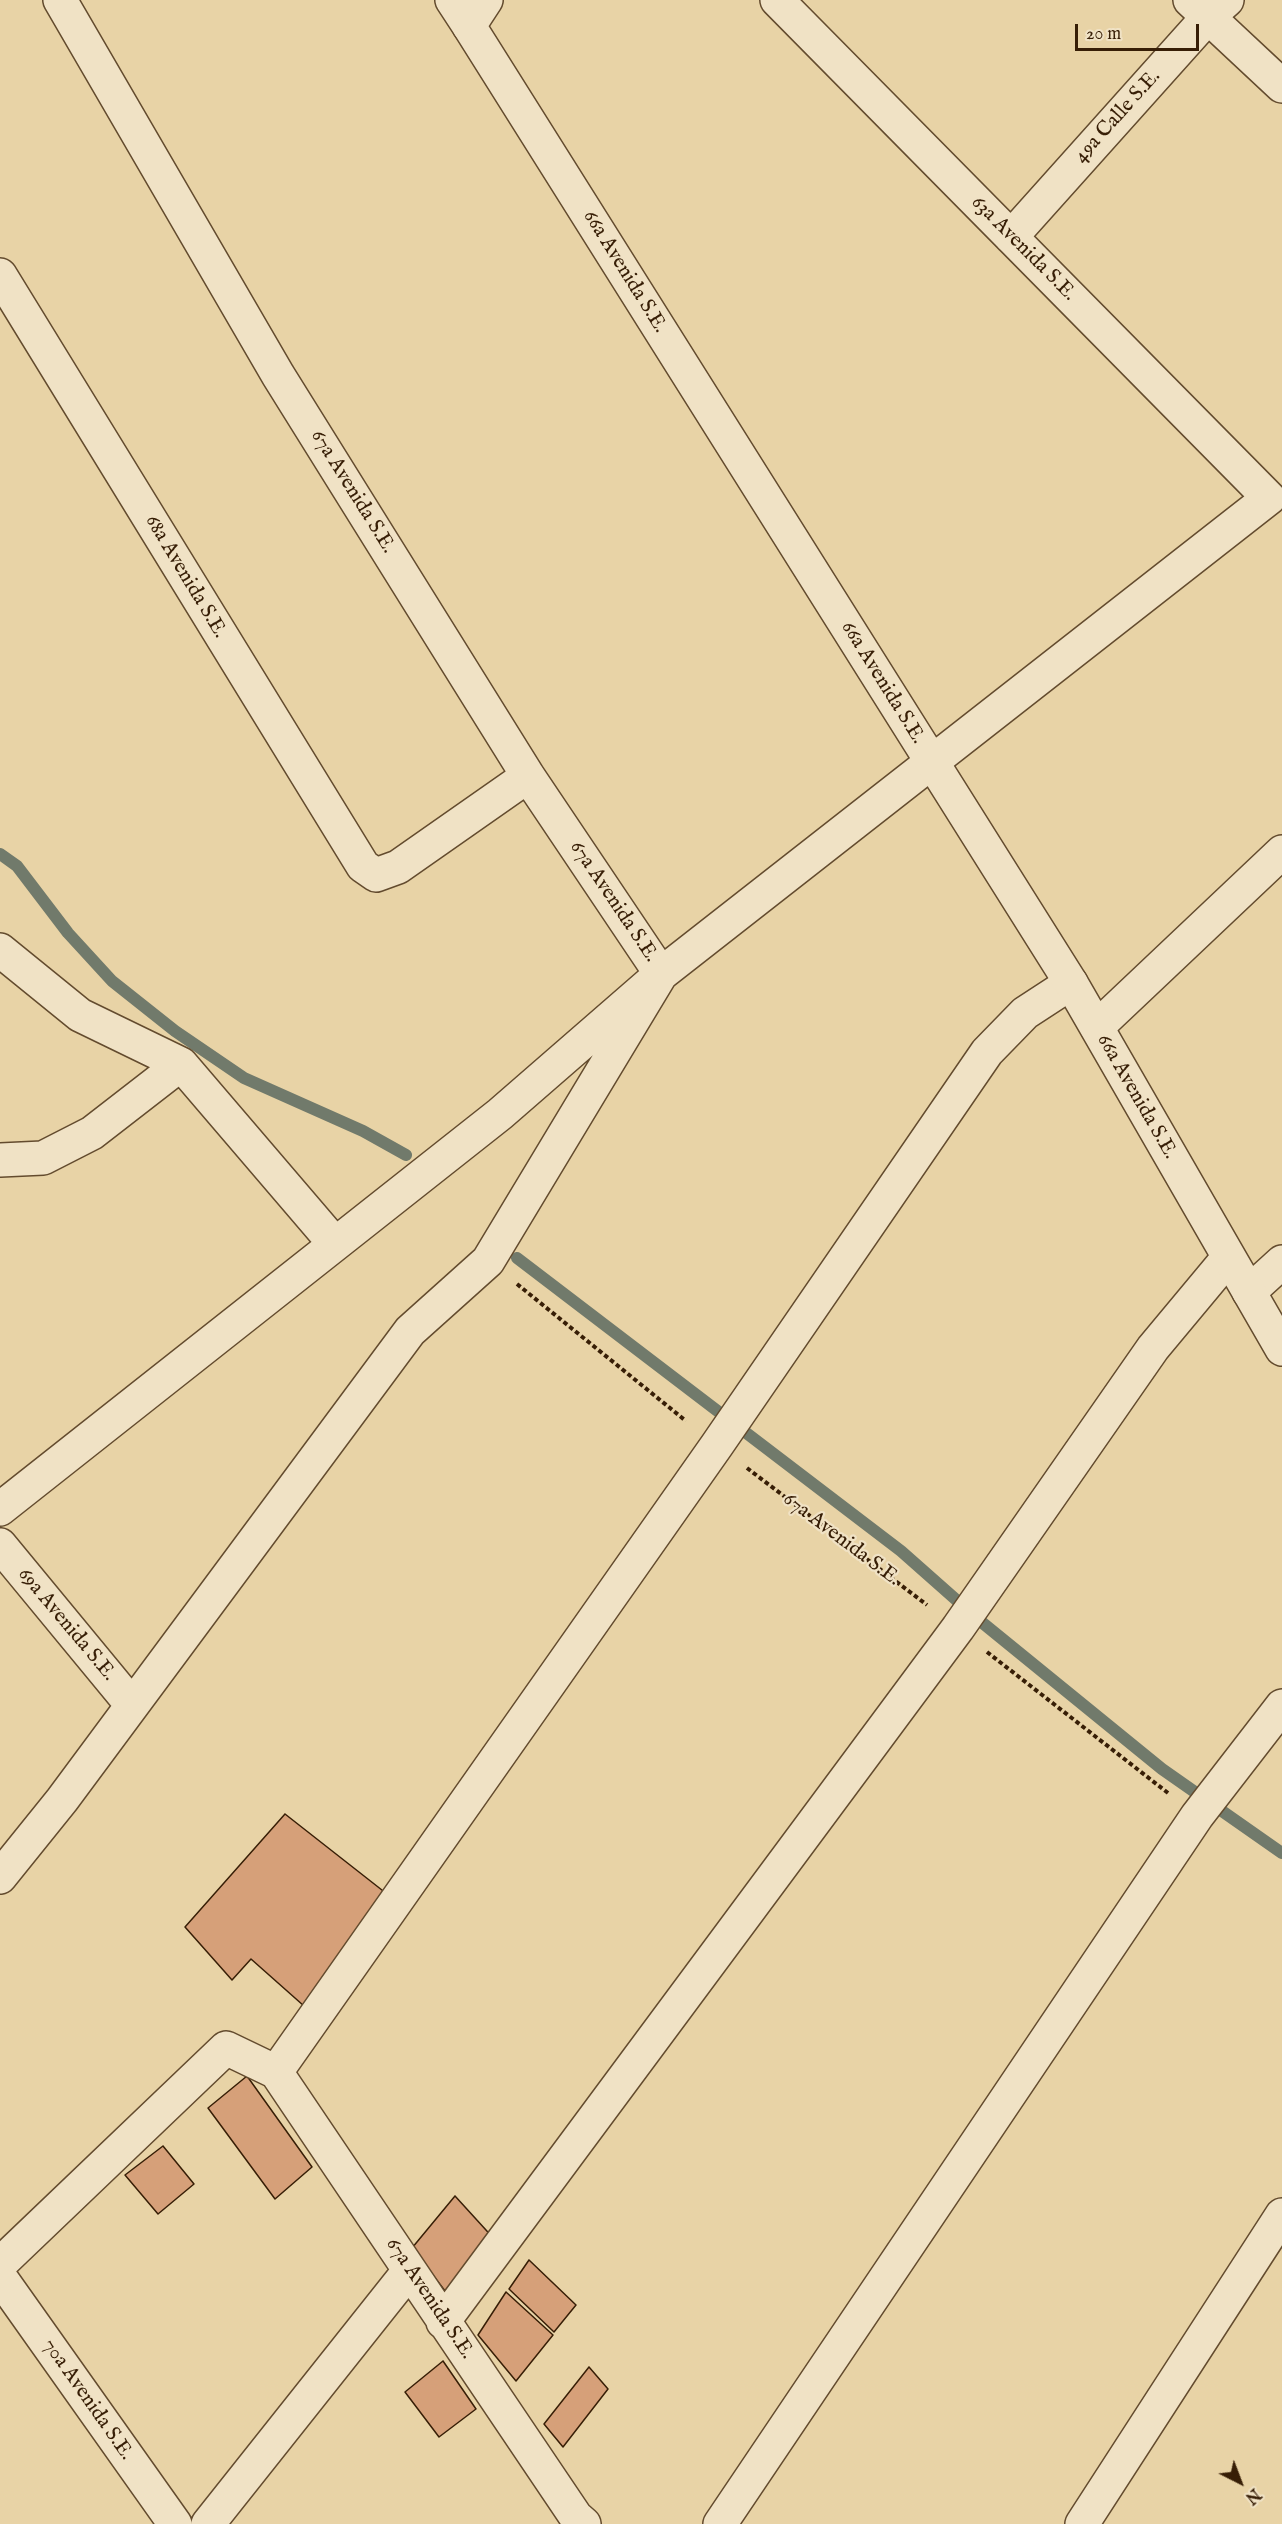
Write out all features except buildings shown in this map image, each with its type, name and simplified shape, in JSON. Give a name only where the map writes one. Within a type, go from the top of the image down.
[{"type":"street","name":"67a Avenida S.E.","points":[[60,0],[278,375],[528,776],[661,974]]},
{"type":"street","name":"63a Avenida S.E.","points":[[777,0],[1269,498],[932,764]]},
{"type":"street","name":"49a Calle S.E.","points":[[1011,237],[1208,6]]},
{"type":"street","points":[[1208,6],[1282,86]]},
{"type":"street","name":"66a Avenida S.E.","points":[[469,8],[932,764],[1071,983],[1282,1349]]},
{"type":"street","name":"68a Avenida S.E.","points":[[0,275],[363,867],[376,874],[398,867],[528,776]]},
{"type":"street","points":[[0,1509],[500,1114],[661,974],[932,764]]},
{"type":"street","points":[[1097,1027],[1282,852]]},
{"type":"street","points":[[0,950],[80,1016],[181,1064],[335,1244]]},
{"type":"street","points":[[0,1877],[62,1800],[410,1331],[488,1261],[661,974]]},
{"type":"street","points":[[0,2264],[226,2048],[276,2072],[717,1445],[987,1052],[1024,1013],[1071,983]]},
{"type":"street","points":[[0,1160],[43,1158],[93,1133],[181,1064]]},
{"type":"street","points":[[443,2322],[958,1628],[1153,1348],[1228,1258]]},
{"type":"street","points":[[1249,1292],[1282,1262]]},
{"type":"street","name":"69a Avenida S.E.","points":[[0,1545],[132,1705]]},
{"type":"street","points":[[720,2524],[1197,1816],[1282,1706]]},
{"type":"street","name":"67a Avenida S.E.","points":[[276,2072],[576,2522]]},
{"type":"street","points":[[1082,2524],[1282,2215]]},
{"type":"street","points":[[208,2524],[409,2271]]},
{"type":"street","name":"70a Avenida S.E.","points":[[0,2277],[175,2524]]},
{"type":"path","name":"67a Avenida S.E.","points":[[488,1261],[717,1445],[958,1628],[1197,1816]]},
{"type":"waterway","points":[[0,854],[17,866],[68,933],[112,981],[175,1031],[244,1078],[363,1131],[406,1155]]},
{"type":"waterway","points":[[517,1258],[901,1551],[979,1620],[1162,1769],[1282,1853]]}]
